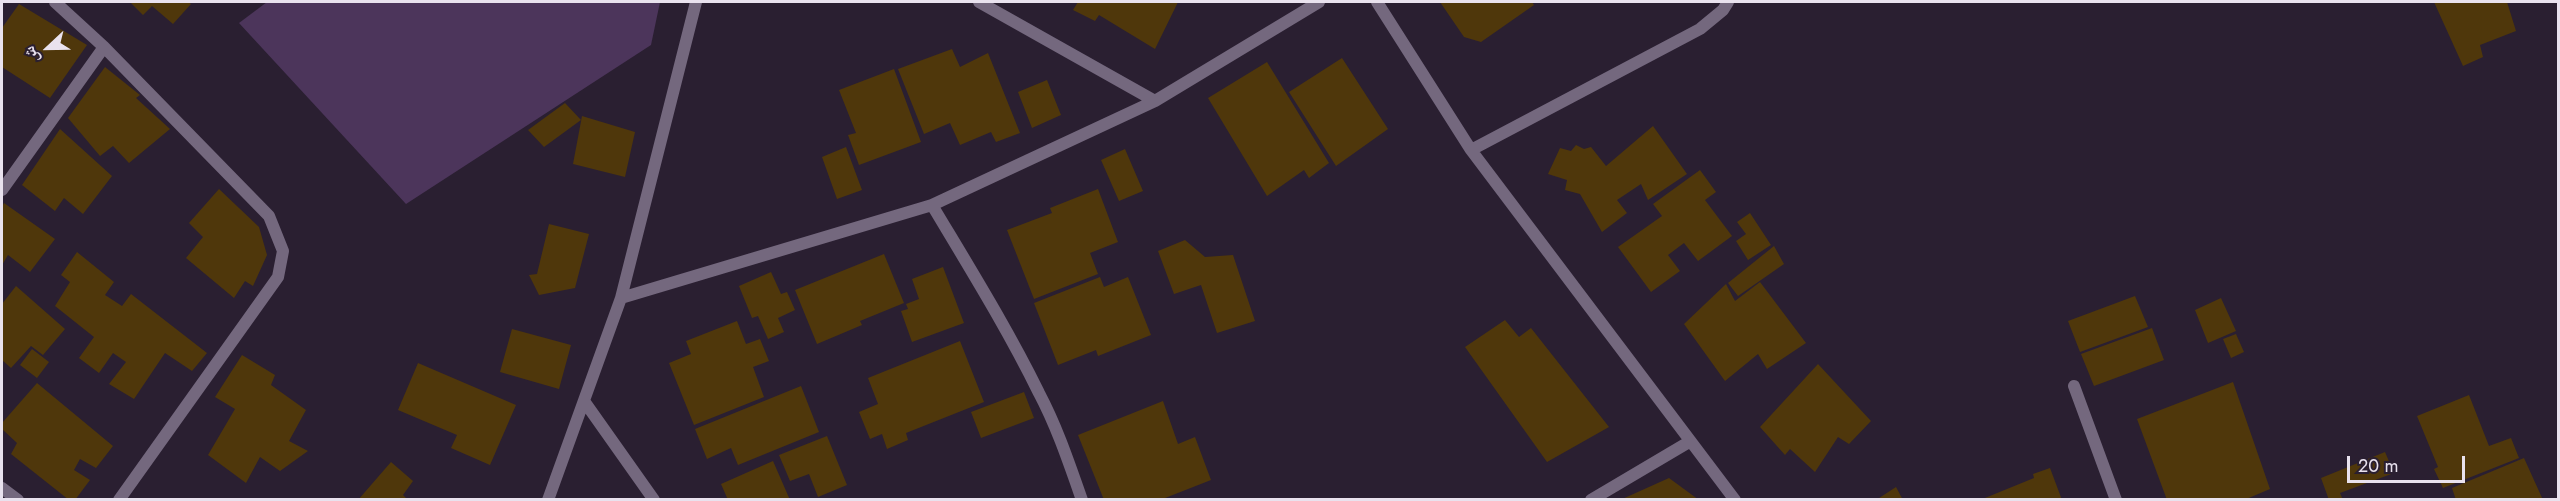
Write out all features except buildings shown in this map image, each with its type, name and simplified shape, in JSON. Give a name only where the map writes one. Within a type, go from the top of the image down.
[{"type":"street","points":[[55,2],[104,47],[268,216],[284,251],[278,277],[119,500]]},
{"type":"street","points":[[548,500],[621,298],[696,2]]},
{"type":"street","points":[[979,2],[1155,101]]},
{"type":"street","points":[[621,298],[932,205],[1155,101],[1319,2]]},
{"type":"street","points":[[1377,2],[1471,150],[1735,500]]},
{"type":"street","points":[[1471,150],[1700,29],[1724,10],[1728,2]]},
{"type":"street","points":[[2,190],[104,47]]},
{"type":"street","points":[[932,205],[987,297],[1040,393],[1057,430],[1082,500]]},
{"type":"street","points":[[2074,386],[2116,500]]},
{"type":"street","points":[[584,400],[654,500]]},
{"type":"street","points":[[1591,500],[1689,442]]},
{"type":"street","points":[[2,488],[18,500]]},
{"type":"shaded area","points":[[267,2],[660,2],[651,45],[406,204],[239,23]]}]
